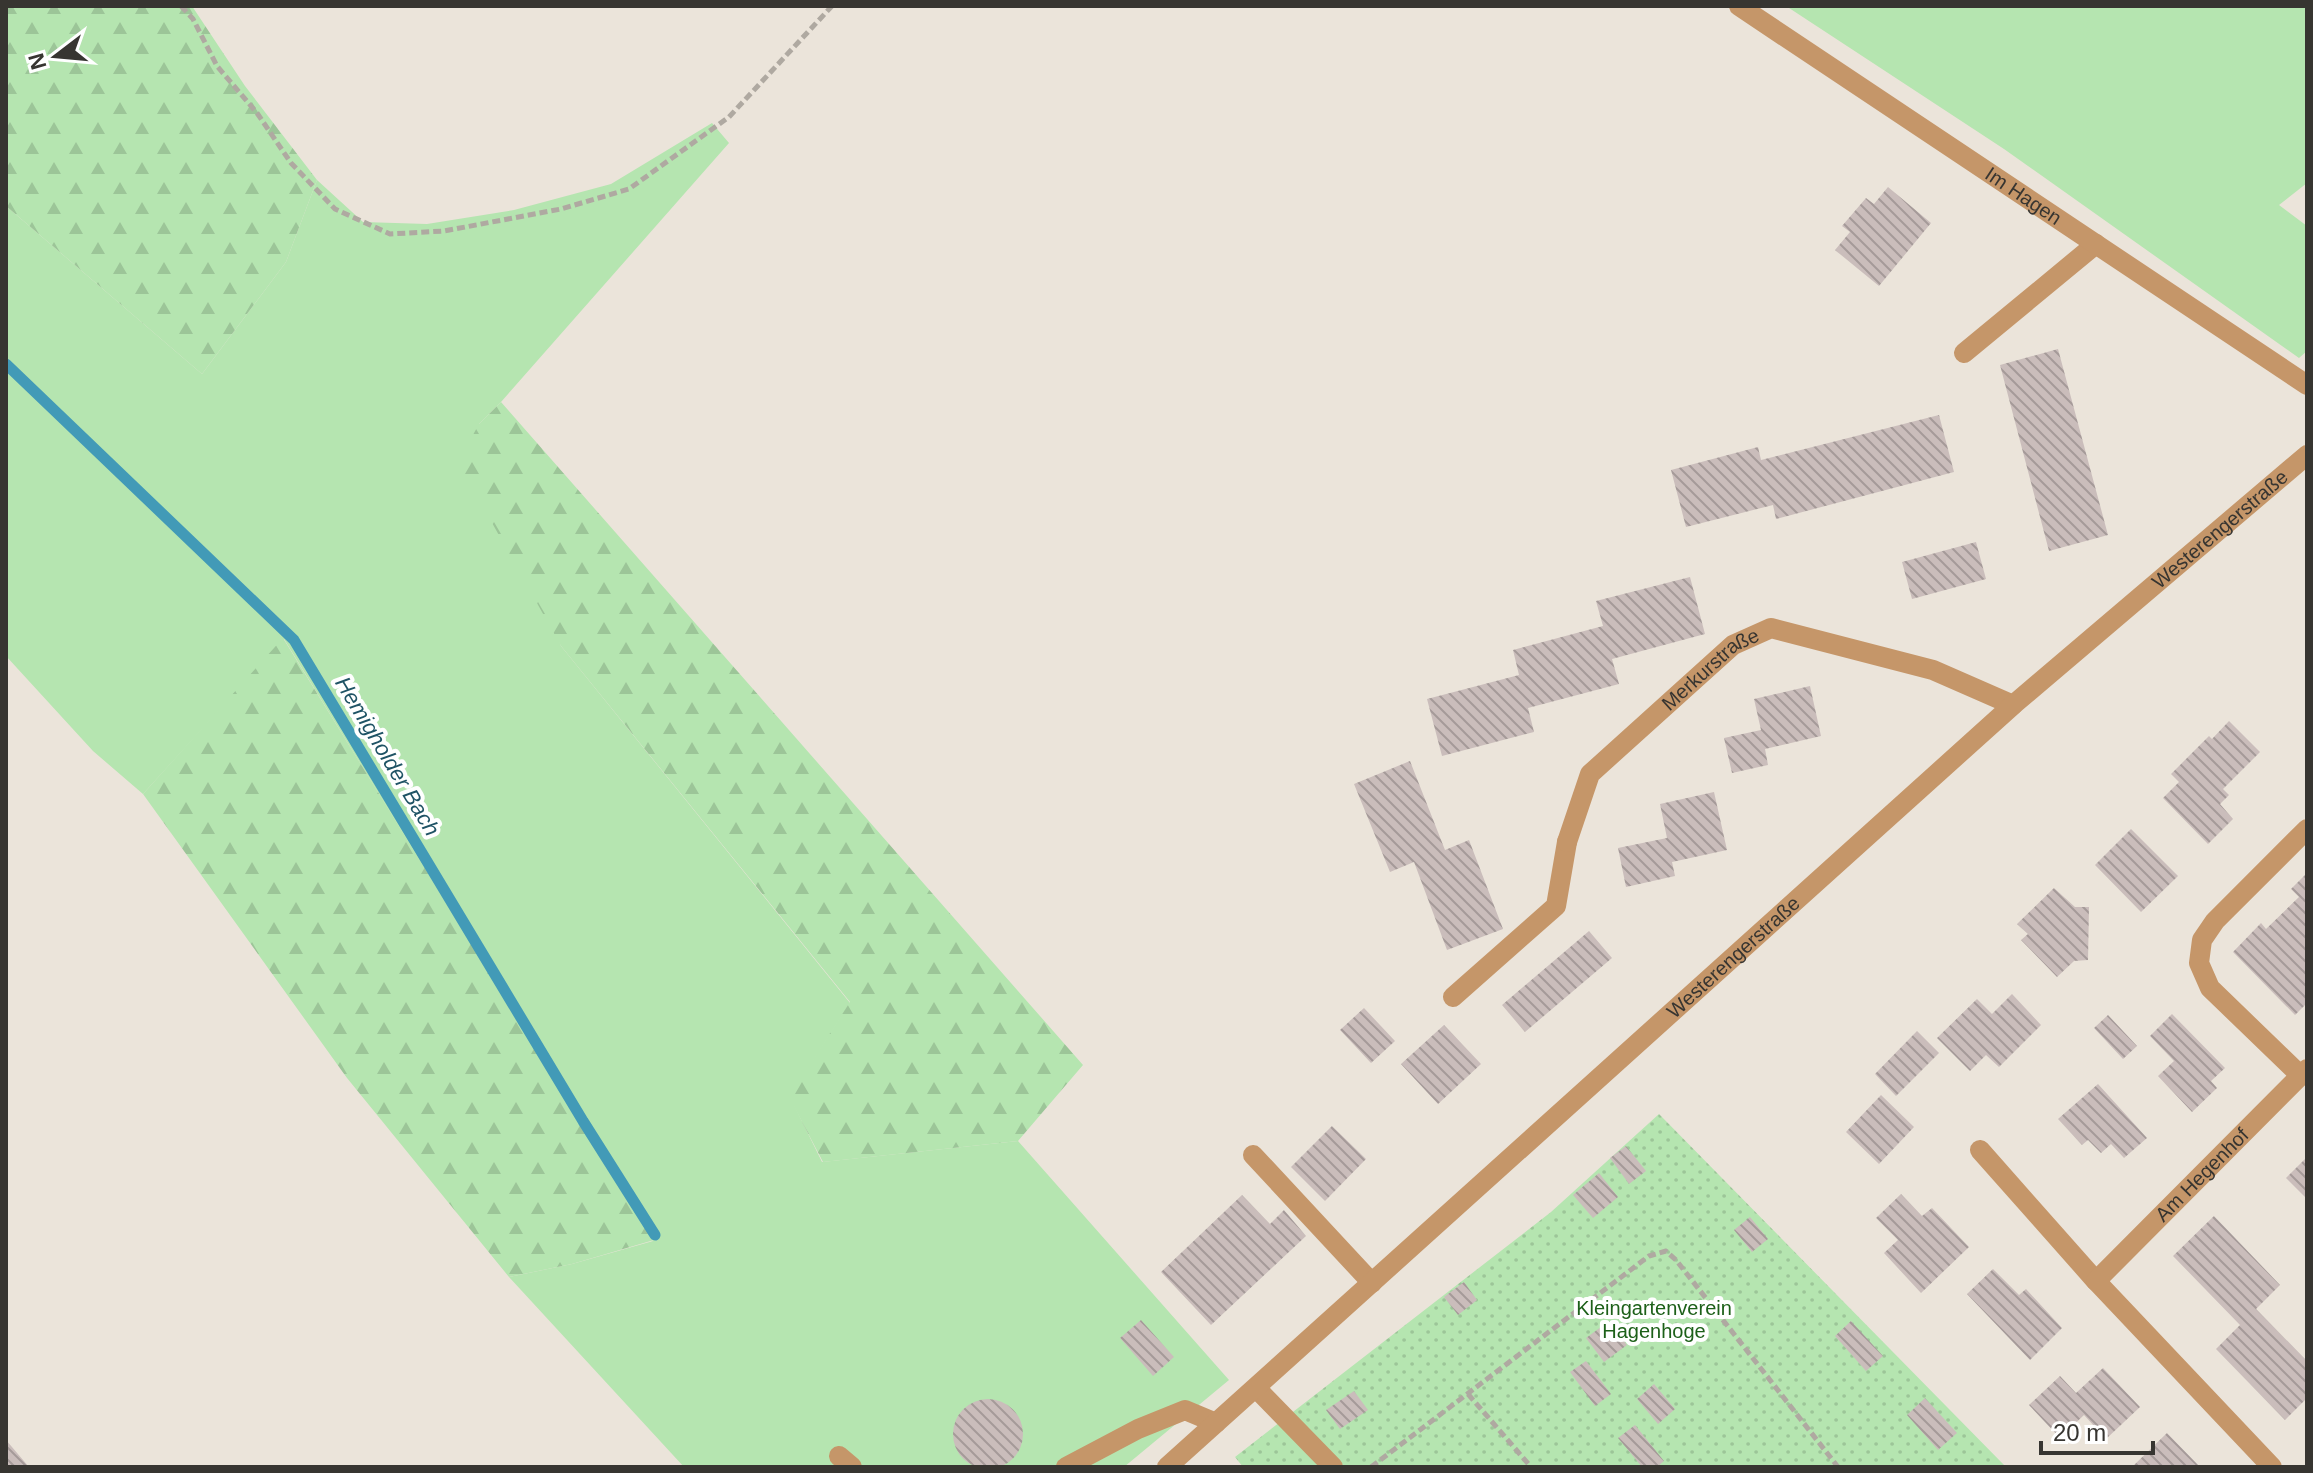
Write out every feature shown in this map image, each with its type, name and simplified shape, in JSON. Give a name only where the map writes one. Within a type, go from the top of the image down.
[{"type":"street","name":"Im Hagen","points":[[1739,6],[2307,385]]},
{"type":"street","points":[[1964,353],[2096,244]]},
{"type":"street","name":"Westerengerstraße","points":[[1167,1467],[2013,705],[2307,455]]},
{"type":"street","name":"Merkurstraße","points":[[1453,997],[1556,906],[1567,842],[1590,774],[1733,645],[1771,628],[1933,670],[2013,705]]},
{"type":"street","points":[[2304,1072],[2210,988],[2199,963],[2202,940],[2215,921],[2307,829]]},
{"type":"street","name":"Am Hegenhof","points":[[2096,1281],[2304,1072]]},
{"type":"street","points":[[1980,1150],[2096,1281],[2272,1467]]},
{"type":"street","points":[[1253,1155],[1372,1283]]},
{"type":"street","points":[[1256,1388],[1333,1467]]},
{"type":"street","points":[[1066,1467],[1138,1429],[1185,1410],[1216,1423]]},
{"type":"path","points":[[181,6],[193,19],[217,66],[257,113],[291,163],[335,209],[390,234],[444,231],[561,209],[629,189],[729,117],[832,6]]},
{"type":"path","points":[[1371,1467],[1649,1256],[1666,1251],[1838,1467]]},
{"type":"path","points":[[1468,1394],[1531,1467]]},
{"type":"green space","points":[[6,6],[192,6],[245,86],[317,180],[286,262],[202,374],[6,206]]},
{"type":"green space","points":[[1786,6],[2307,6],[2307,183],[2279,205],[2307,226],[2307,351],[2299,358],[2004,149]]},
{"type":"green space","points":[[712,123],[729,143],[479,424],[561,646],[850,1003],[790,1097],[822,1162],[1018,1141],[1229,1380],[1124,1467],[684,1467],[509,1277],[572,1264],[653,1241],[284,639],[143,794],[93,751],[6,656],[6,206],[202,374],[286,262],[317,180],[363,222],[427,224],[514,210],[611,184]]},
{"type":"green space","points":[[501,402],[1083,1065],[1018,1141],[823,1162],[789,1097],[850,1002],[561,646],[458,462],[479,424]]},
{"type":"green space","points":[[283,638],[654,1240],[572,1264],[509,1277],[347,1078],[143,794]]},
{"type":"green space","name":"Kleingartenverein Hagenhoge","points":[[1659,1114],[2006,1467],[1243,1467],[1235,1457],[1551,1212]]},
{"type":"building","points":[[1888,187],[1931,223],[1879,286],[1835,250],[1850,232],[1842,226],[1866,198],[1874,204]]},
{"type":"building","points":[[2058,349],[2108,535],[2049,551],[2000,365]]},
{"type":"building","points":[[1939,415],[1954,472],[1776,519],[1773,505],[1686,527],[1671,470],[1758,447],[1761,460]]},
{"type":"building","points":[[1976,542],[1986,579],[1912,599],[1902,562]]},
{"type":"building","points":[[1690,577],[1705,634],[1612,659],[1619,684],[1528,708],[1534,732],[1442,756],[1427,699],[1519,675],[1513,650],[1603,626],[1596,601]]},
{"type":"building","points":[[1810,686],[1821,736],[1765,749],[1768,765],[1732,773],[1724,738],[1761,730],[1754,699]]},
{"type":"building","points":[[2229,721],[2260,752],[2223,789],[2229,795],[2220,804],[2233,819],[2208,844],[2163,798],[2179,782],[2171,774],[2209,736],[2212,739]]},
{"type":"building","points":[[1410,761],[1445,850],[1469,840],[1503,929],[1447,950],[1414,862],[1390,872],[1354,784]]},
{"type":"building","points":[[1714,792],[1727,850],[1672,862],[1675,876],[1626,887],[1618,848],[1667,838],[1660,804]]},
{"type":"building","points":[[2131,829],[2178,876],[2141,912],[2095,865]]},
{"type":"building","points":[[2307,873],[2307,1003],[2295,1015],[2233,952],[2261,923],[2266,929],[2299,897],[2291,889]]},
{"type":"building","points":[[2054,888],[2075,907],[2089,907],[2088,960],[2074,961],[2057,977],[2021,940],[2028,934],[2017,924]]},
{"type":"building","points":[[1589,931],[1612,958],[1525,1032],[1502,1005]]},
{"type":"building","points":[[2012,994],[2041,1025],[1999,1067],[1986,1055],[1970,1071],[1937,1038],[1977,999],[1992,1014]]},
{"type":"building","points":[[1364,1008],[1395,1041],[1371,1063],[1340,1030]]},
{"type":"building","points":[[2172,1014],[2225,1068],[2211,1081],[2217,1088],[2192,1112],[2158,1076],[2174,1061],[2150,1036]]},
{"type":"building","points":[[2108,1015],[2137,1046],[2123,1059],[2094,1028]]},
{"type":"building","points":[[1444,1025],[1481,1064],[1438,1104],[1401,1064]]},
{"type":"building","points":[[1917,1031],[1939,1053],[1896,1096],[1875,1074]]},
{"type":"building","points":[[2098,1084],[2147,1138],[2124,1158],[2111,1144],[2101,1153],[2088,1140],[2082,1145],[2058,1119]]},
{"type":"building","points":[[1881,1095],[1914,1127],[1879,1164],[1846,1132]]},
{"type":"building","points":[[1332,1126],[1366,1159],[1325,1201],[1291,1167]]},
{"type":"building","points":[[1626,1146],[1646,1171],[1629,1184],[1610,1158]]},
{"type":"building","points":[[2307,1157],[2307,1199],[2286,1178]]},
{"type":"building","points":[[1599,1173],[1618,1197],[1593,1218],[1573,1195]]},
{"type":"building","points":[[1901,1194],[1922,1216],[1932,1208],[1969,1247],[1921,1293],[1884,1253],[1898,1240],[1876,1218]]},
{"type":"building","points":[[1242,1195],[1270,1224],[1284,1210],[1306,1236],[1211,1325],[1161,1272]]},
{"type":"building","points":[[2214,1216],[2280,1285],[2256,1309],[2307,1361],[2307,1398],[2285,1420],[2216,1349],[2240,1325],[2173,1256]]},
{"type":"building","points":[[1750,1217],[1768,1239],[1752,1252],[1734,1230]]},
{"type":"building","points":[[1993,1269],[2019,1295],[2026,1289],[2062,1328],[2030,1360],[1967,1294]]},
{"type":"building","points":[[1464,1282],[1477,1300],[1458,1315],[1444,1297]]},
{"type":"building","points":[[1141,1320],[1174,1357],[1153,1376],[1120,1338]]},
{"type":"building","points":[[1609,1321],[1627,1345],[1604,1362],[1586,1338]]},
{"type":"building","points":[[1851,1321],[1883,1356],[1866,1371],[1835,1336]]},
{"type":"building","points":[[1586,1361],[1611,1394],[1595,1406],[1570,1372]]},
{"type":"building","points":[[2103,1368],[2140,1407],[2106,1439],[2084,1415],[2060,1438],[2029,1405],[2060,1376],[2076,1393]]},
{"type":"building","points":[[1654,1384],[1675,1409],[1658,1424],[1637,1399]]},
{"type":"building","points":[[1354,1391],[1368,1410],[1340,1429],[1326,1410]]},
{"type":"building","points":[[1925,1398],[1957,1433],[1938,1450],[1907,1415]]},
{"type":"building","points":[[988,1399],[1013,1409],[1023,1434],[1013,1459],[988,1469],[963,1459],[953,1434],[963,1409]]},
{"type":"building","points":[[1635,1425],[1664,1461],[1657,1467],[1642,1467],[1618,1438]]},
{"type":"building","points":[[2167,1433],[2200,1467],[2132,1467]]},
{"type":"building","points":[[6,1440],[29,1467],[6,1467]]},
{"type":"waterway","name":"Hemigholder Bach","points":[[6,364],[294,640],[583,1121],[655,1235]]}]
